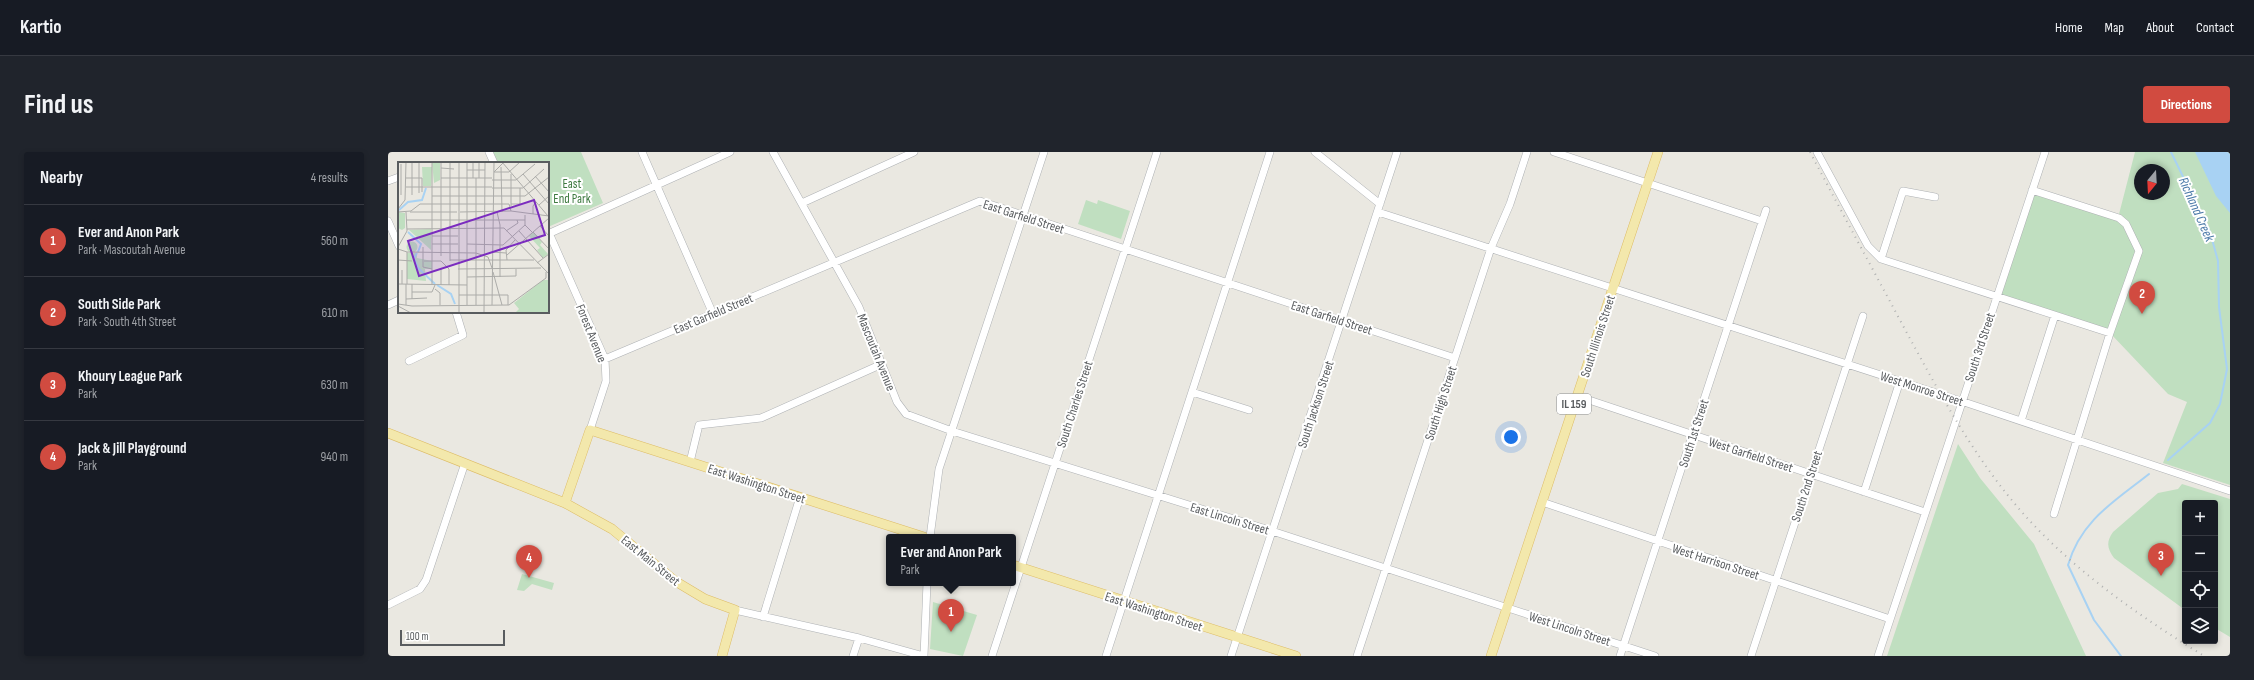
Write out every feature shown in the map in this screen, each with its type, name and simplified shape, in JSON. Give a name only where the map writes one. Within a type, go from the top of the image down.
[{"type":"main road","name":"South Illinois Street","points":[[1491,656],[1658,152]]},
{"type":"main road","name":"East Washington Street","points":[[590,430],[915,534]]},
{"type":"main road","name":"Forest Avenue","points":[[565,503],[590,430]]},
{"type":"main road","name":"East Main Street","points":[[388,432],[565,503],[612,528],[675,581],[705,599],[735,610]]},
{"type":"main road","name":"East Washington Street","points":[[1017,566],[1296,656]]},
{"type":"main road","points":[[722,656],[735,610]]},
{"type":"street","points":[[489,152],[494,162]]},
{"type":"street","points":[[642,152],[712,314]]},
{"type":"street","points":[[549,234],[730,152]]},
{"type":"street","name":"Mascoutah Avenue","points":[[773,152],[859,307],[897,402],[906,414],[952,431]]},
{"type":"street","points":[[802,203],[914,152]]},
{"type":"street","points":[[930,534],[940,469],[1044,152]]},
{"type":"street","name":"South Charles Street","points":[[1017,566],[1055,464],[1157,152]]},
{"type":"street","points":[[1106,656],[1270,152]]},
{"type":"street","points":[[1315,152],[1380,204]]},
{"type":"street","name":"South Jackson Street","points":[[1231,656],[1397,152]]},
{"type":"street","name":"South High Street","points":[[1357,656],[1491,248],[1510,204],[1527,152]]},
{"type":"street","points":[[1554,152],[1762,221]]},
{"type":"street","points":[[1817,152],[1868,246],[1881,259],[2110,332]]},
{"type":"street","name":"South 3rd Street","points":[[1878,656],[1961,401],[2045,152]]},
{"type":"street","points":[[388,181],[398,177]]},
{"type":"street","points":[[2032,190],[2118,218],[2126,224],[2138,248],[2138,254],[2110,332],[2054,514]]},
{"type":"street","points":[[1881,259],[1903,191],[1934,197]]},
{"type":"street","name":"East Garfield Street","points":[[605,359],[980,201],[1455,358]]},
{"type":"street","name":"South 1st Street","points":[[1620,656],[1766,210]]},
{"type":"street","name":"West Monroe Street","points":[[1378,212],[1900,381],[2230,491]]},
{"type":"street","points":[[388,221],[398,244]]},
{"type":"street","name":"Forest Avenue","points":[[549,236],[605,359],[606,381],[590,430]]},
{"type":"street","points":[[388,305],[398,300]]},
{"type":"street","points":[[409,361],[463,335],[456,313]]},
{"type":"street","points":[[2021,421],[2055,315]]},
{"type":"street","name":"South 2nd Street","points":[[1751,656],[1863,316]]},
{"type":"street","points":[[690,462],[694,440],[699,425],[760,418],[882,364]]},
{"type":"street","points":[[1864,492],[1900,381]]},
{"type":"street","points":[[1192,392],[1249,410]]},
{"type":"street","name":"West Garfield Street","points":[[1577,396],[1926,512]]},
{"type":"street","name":"East Lincoln Street","points":[[952,431],[1158,497],[1272,531],[1507,607]]},
{"type":"street","points":[[388,605],[420,589],[426,580],[465,463]]},
{"type":"street","points":[[763,617],[800,497]]},
{"type":"street","name":"West Harrison Street","points":[[1542,502],[1890,619]]},
{"type":"street","points":[[924,656],[927,586]]},
{"type":"street","name":"South Charles Street","points":[[992,656],[1011,586]]},
{"type":"street","name":"West Lincoln Street","points":[[1507,607],[1655,656]]},
{"type":"street","name":"East Main Street","points":[[735,610],[859,638],[924,656]]},
{"type":"street","points":[[853,656],[859,638]]},
{"type":"green space","name":"East End Park","points":[[493,152],[581,152],[603,203],[549,227],[549,162],[498,162]]},
{"type":"green space","points":[[2135,152],[2230,152],[2230,485],[2163,463],[2187,402],[2168,394],[2110,333],[1999,296],[2032,190],[2118,218]]},
{"type":"green space","points":[[1086,200],[1097,204],[1098,200],[1130,211],[1121,239],[1078,224]]},
{"type":"green space","points":[[1958,444],[1980,478],[2034,544],[2086,656],[1887,656]]},
{"type":"green space","points":[[2182,484],[2230,499],[2230,637],[2218,630],[2218,500],[2182,500],[2182,608],[2114,558],[2110,551],[2108,542],[2113,532],[2158,493],[2178,489]]},
{"type":"green space","points":[[522,574],[554,583],[552,590],[532,584],[524,591],[517,590]]},
{"type":"green space","points":[[933,602],[977,615],[963,656],[930,649]]},
{"type":"water","points":[[2195,152],[2230,152],[2230,213],[2216,196]]},
{"type":"waterway","name":"Richland Creek","points":[[2168,460],[2210,423],[2220,404],[2227,369],[2219,307],[2218,261],[2210,232],[2171,152]]},
{"type":"waterway","name":"Richland Creek","points":[[2121,656],[2094,620],[2068,565],[2074,549],[2090,524],[2112,503],[2149,474]]},
{"type":"railway","points":[[1810,152],[1929,374],[1959,425],[1992,474],[2029,520],[2069,559],[2134,610],[2204,656]]},
{"type":"place","name":"South Side Park","points":[[2142,314]]},
{"type":"place","name":"Khoury League Park","points":[[2161,576]]},
{"type":"place","name":"Jack & Jill Playground","points":[[529,578]]},
{"type":"place","name":"Ever and Anon Park","points":[[951,632]]}]
